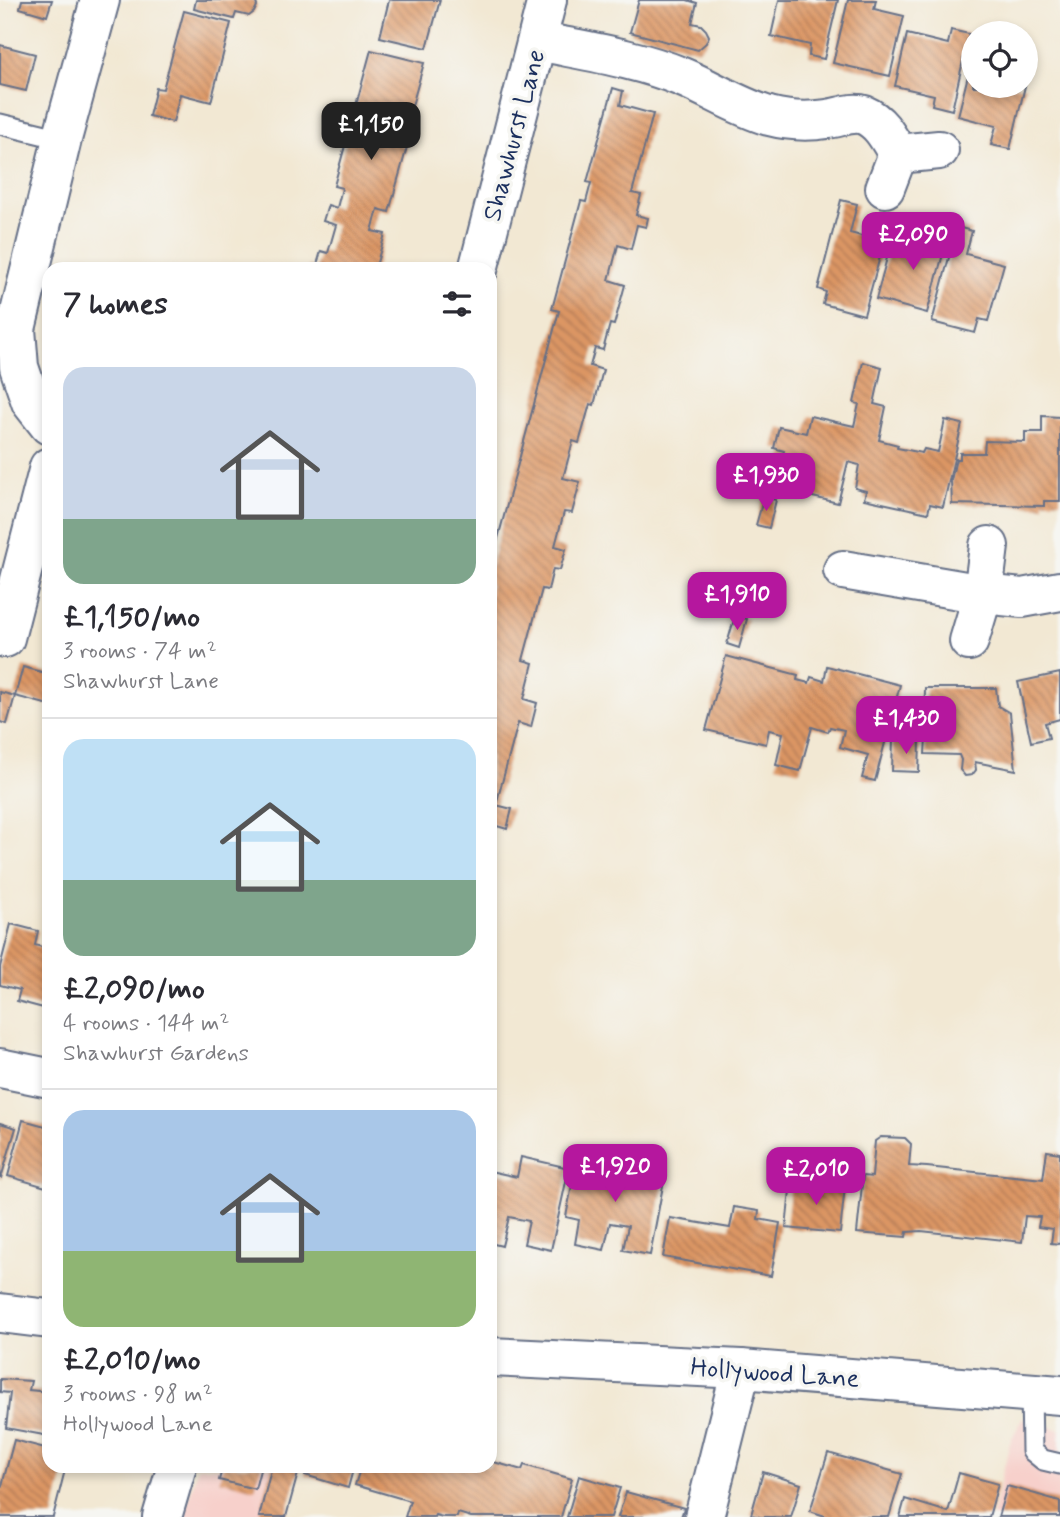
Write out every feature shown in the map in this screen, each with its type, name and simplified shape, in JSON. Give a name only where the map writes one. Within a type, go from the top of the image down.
[{"type":"street","points":[[42,416],[31,402],[19,368],[16,330],[62,139],[100,0]]},
{"type":"street","name":"Shawhurst Lane","points":[[480,262],[547,0]]},
{"type":"street","points":[[537,41],[641,63],[683,77],[750,110],[793,121],[862,114],[876,122],[885,132],[892,171],[939,150]]},
{"type":"street","points":[[5,638],[42,494]]},
{"type":"street","points":[[969,641],[983,594],[989,546]]},
{"type":"street","points":[[843,570],[983,594],[1023,598],[1060,591]]},
{"type":"street","points":[[0,1068],[42,1077]]},
{"type":"street","points":[[0,1313],[42,1318]]},
{"type":"street","name":"Hollywood Lane","points":[[497,1357],[741,1368],[1046,1393]]},
{"type":"street","points":[[704,1517],[741,1368]]},
{"type":"street","points":[[162,1517],[175,1473]]},
{"type":"lane","points":[[0,124],[62,139]]},
{"type":"lane","points":[[1046,1393],[1032,1451],[1043,1461],[1060,1464]]},
{"type":"shaded area","points":[[1022,1419],[1060,1430],[1060,1517],[992,1517],[1010,1443]]},
{"type":"shaded area","points":[[196,1473],[298,1473],[286,1517],[184,1517]]},
{"type":"building","points":[[22,0],[52,0],[47,16],[20,8]]},
{"type":"building","points":[[196,0],[255,0],[257,6],[249,16],[236,13],[234,19],[194,9]]},
{"type":"building","points":[[389,0],[440,0],[427,48],[380,37]]},
{"type":"building","points":[[639,0],[687,0],[697,3],[692,23],[701,25],[706,30],[709,36],[706,43],[698,50],[630,32]]},
{"type":"building","points":[[779,0],[838,0],[824,59],[809,56],[810,45],[771,36]]},
{"type":"building","points":[[848,0],[876,0],[874,9],[904,16],[890,76],[833,63]]},
{"type":"building","points":[[184,11],[231,23],[211,102],[180,94],[173,122],[149,116],[156,88],[163,89]]},
{"type":"building","points":[[951,30],[961,32],[961,70],[952,110],[932,105],[934,95],[895,86],[907,34],[948,44]]},
{"type":"building","points":[[0,45],[35,54],[26,91],[0,85]]},
{"type":"building","points":[[371,50],[424,63],[401,145],[407,147],[389,212],[378,209],[372,231],[385,234],[377,262],[318,262],[321,251],[328,253],[336,225],[323,221],[328,205],[337,208],[342,188],[334,186]]},
{"type":"building","points":[[613,88],[623,91],[620,105],[653,114],[632,193],[641,195],[636,215],[648,218],[646,227],[637,225],[631,249],[618,245],[609,280],[625,285],[614,325],[610,324],[603,350],[595,348],[590,366],[603,370],[594,405],[590,404],[579,443],[573,441],[563,478],[580,482],[572,513],[564,512],[555,546],[566,549],[560,570],[553,569],[548,590],[542,589],[523,660],[533,663],[524,699],[537,703],[531,727],[518,723],[497,801],[497,542],[559,311],[552,309],[581,201],[586,202],[591,183],[587,182]]},
{"type":"building","points":[[962,98],[1022,98],[1010,149],[991,145],[996,126],[958,116]]},
{"type":"building","points":[[841,200],[857,204],[850,233],[884,242],[864,315],[823,304],[826,292],[818,289]]},
{"type":"building","points":[[929,227],[949,232],[927,313],[876,299],[892,239],[923,248]]},
{"type":"building","points":[[957,227],[972,231],[966,254],[1004,264],[988,321],[979,319],[975,333],[932,322]]},
{"type":"building","points":[[863,362],[882,367],[874,404],[886,407],[879,440],[898,445],[897,448],[922,453],[924,449],[938,452],[945,420],[962,424],[943,507],[930,504],[928,513],[864,499],[866,491],[855,488],[859,465],[848,462],[838,503],[775,488],[784,451],[774,448],[779,427],[806,433],[810,416],[854,426],[859,404],[854,403]]},
{"type":"building","points":[[1042,416],[1060,417],[1060,501],[1044,501],[1044,506],[952,504],[951,480],[960,453],[984,453],[985,441],[1025,442],[1025,432],[1042,432]]},
{"type":"building","points":[[764,497],[776,500],[769,528],[756,525]]},
{"type":"building","points":[[735,616],[747,619],[739,648],[727,644]]},
{"type":"building","points":[[726,656],[798,675],[797,680],[809,683],[811,677],[824,681],[827,666],[900,685],[875,781],[862,778],[868,755],[840,747],[844,730],[830,727],[828,732],[812,727],[800,771],[776,765],[783,733],[769,730],[766,744],[706,730]]},
{"type":"building","points":[[23,667],[42,672],[42,703],[15,696]]},
{"type":"building","points":[[1060,673],[1060,719],[1045,723],[1049,738],[1031,742],[1018,682]]},
{"type":"building","points":[[925,688],[996,688],[998,706],[1010,713],[1016,770],[975,762],[976,770],[972,775],[965,776],[960,770],[959,755],[925,754]]},
{"type":"building","points":[[0,692],[15,696],[7,724],[0,722]]},
{"type":"building","points":[[893,739],[920,741],[919,772],[892,771]]},
{"type":"building","points":[[497,805],[512,809],[507,829],[497,826]]},
{"type":"building","points":[[11,924],[38,931],[35,945],[42,947],[42,1008],[17,1001],[20,990],[0,985],[0,967]]},
{"type":"building","points":[[23,1120],[42,1125],[42,1186],[8,1176]]},
{"type":"building","points":[[0,1123],[16,1128],[1,1178],[0,1178]]},
{"type":"building","points":[[881,1137],[905,1138],[911,1144],[909,1166],[1043,1179],[1047,1151],[1060,1153],[1060,1244],[1051,1243],[1053,1229],[1038,1227],[1040,1217],[1025,1216],[1022,1242],[921,1231],[907,1232],[906,1237],[857,1233],[863,1176],[872,1177],[875,1141]]},
{"type":"building","points":[[521,1157],[569,1168],[551,1250],[524,1244],[529,1221],[509,1217],[502,1246],[497,1245],[497,1173],[517,1177]]},
{"type":"building","points":[[577,1159],[665,1175],[650,1255],[623,1250],[628,1226],[610,1223],[604,1250],[575,1244],[579,1220],[566,1217]]},
{"type":"building","points":[[791,1181],[845,1186],[840,1233],[786,1228]]},
{"type":"building","points":[[734,1207],[759,1211],[758,1219],[780,1223],[771,1276],[663,1257],[670,1218],[730,1228]]},
{"type":"building","points":[[0,1379],[31,1381],[29,1390],[42,1391],[42,1435],[6,1428],[10,1393],[0,1392]]},
{"type":"building","points":[[14,1440],[42,1447],[42,1473],[64,1473],[53,1517],[0,1517],[0,1493]]},
{"type":"building","points":[[828,1453],[902,1474],[889,1517],[828,1517],[810,1511]]},
{"type":"building","points":[[497,1463],[522,1470],[524,1465],[572,1479],[561,1517],[471,1517],[458,1513],[457,1517],[405,1517],[410,1501],[355,1485],[359,1473],[497,1473]]},
{"type":"building","points":[[763,1472],[801,1484],[791,1517],[751,1515]]},
{"type":"building","points":[[221,1473],[259,1473],[255,1489],[219,1480]]},
{"type":"building","points":[[270,1473],[298,1473],[286,1517],[259,1517]]},
{"type":"building","points":[[305,1473],[352,1473],[348,1488]]},
{"type":"building","points":[[959,1473],[998,1484],[989,1517],[900,1517],[905,1499],[948,1512]]},
{"type":"building","points":[[579,1476],[620,1488],[611,1517],[567,1517]]},
{"type":"building","points":[[1007,1486],[1060,1501],[1060,1517],[998,1517]]},
{"type":"building","points":[[626,1492],[684,1508],[681,1517],[618,1517]]}]
